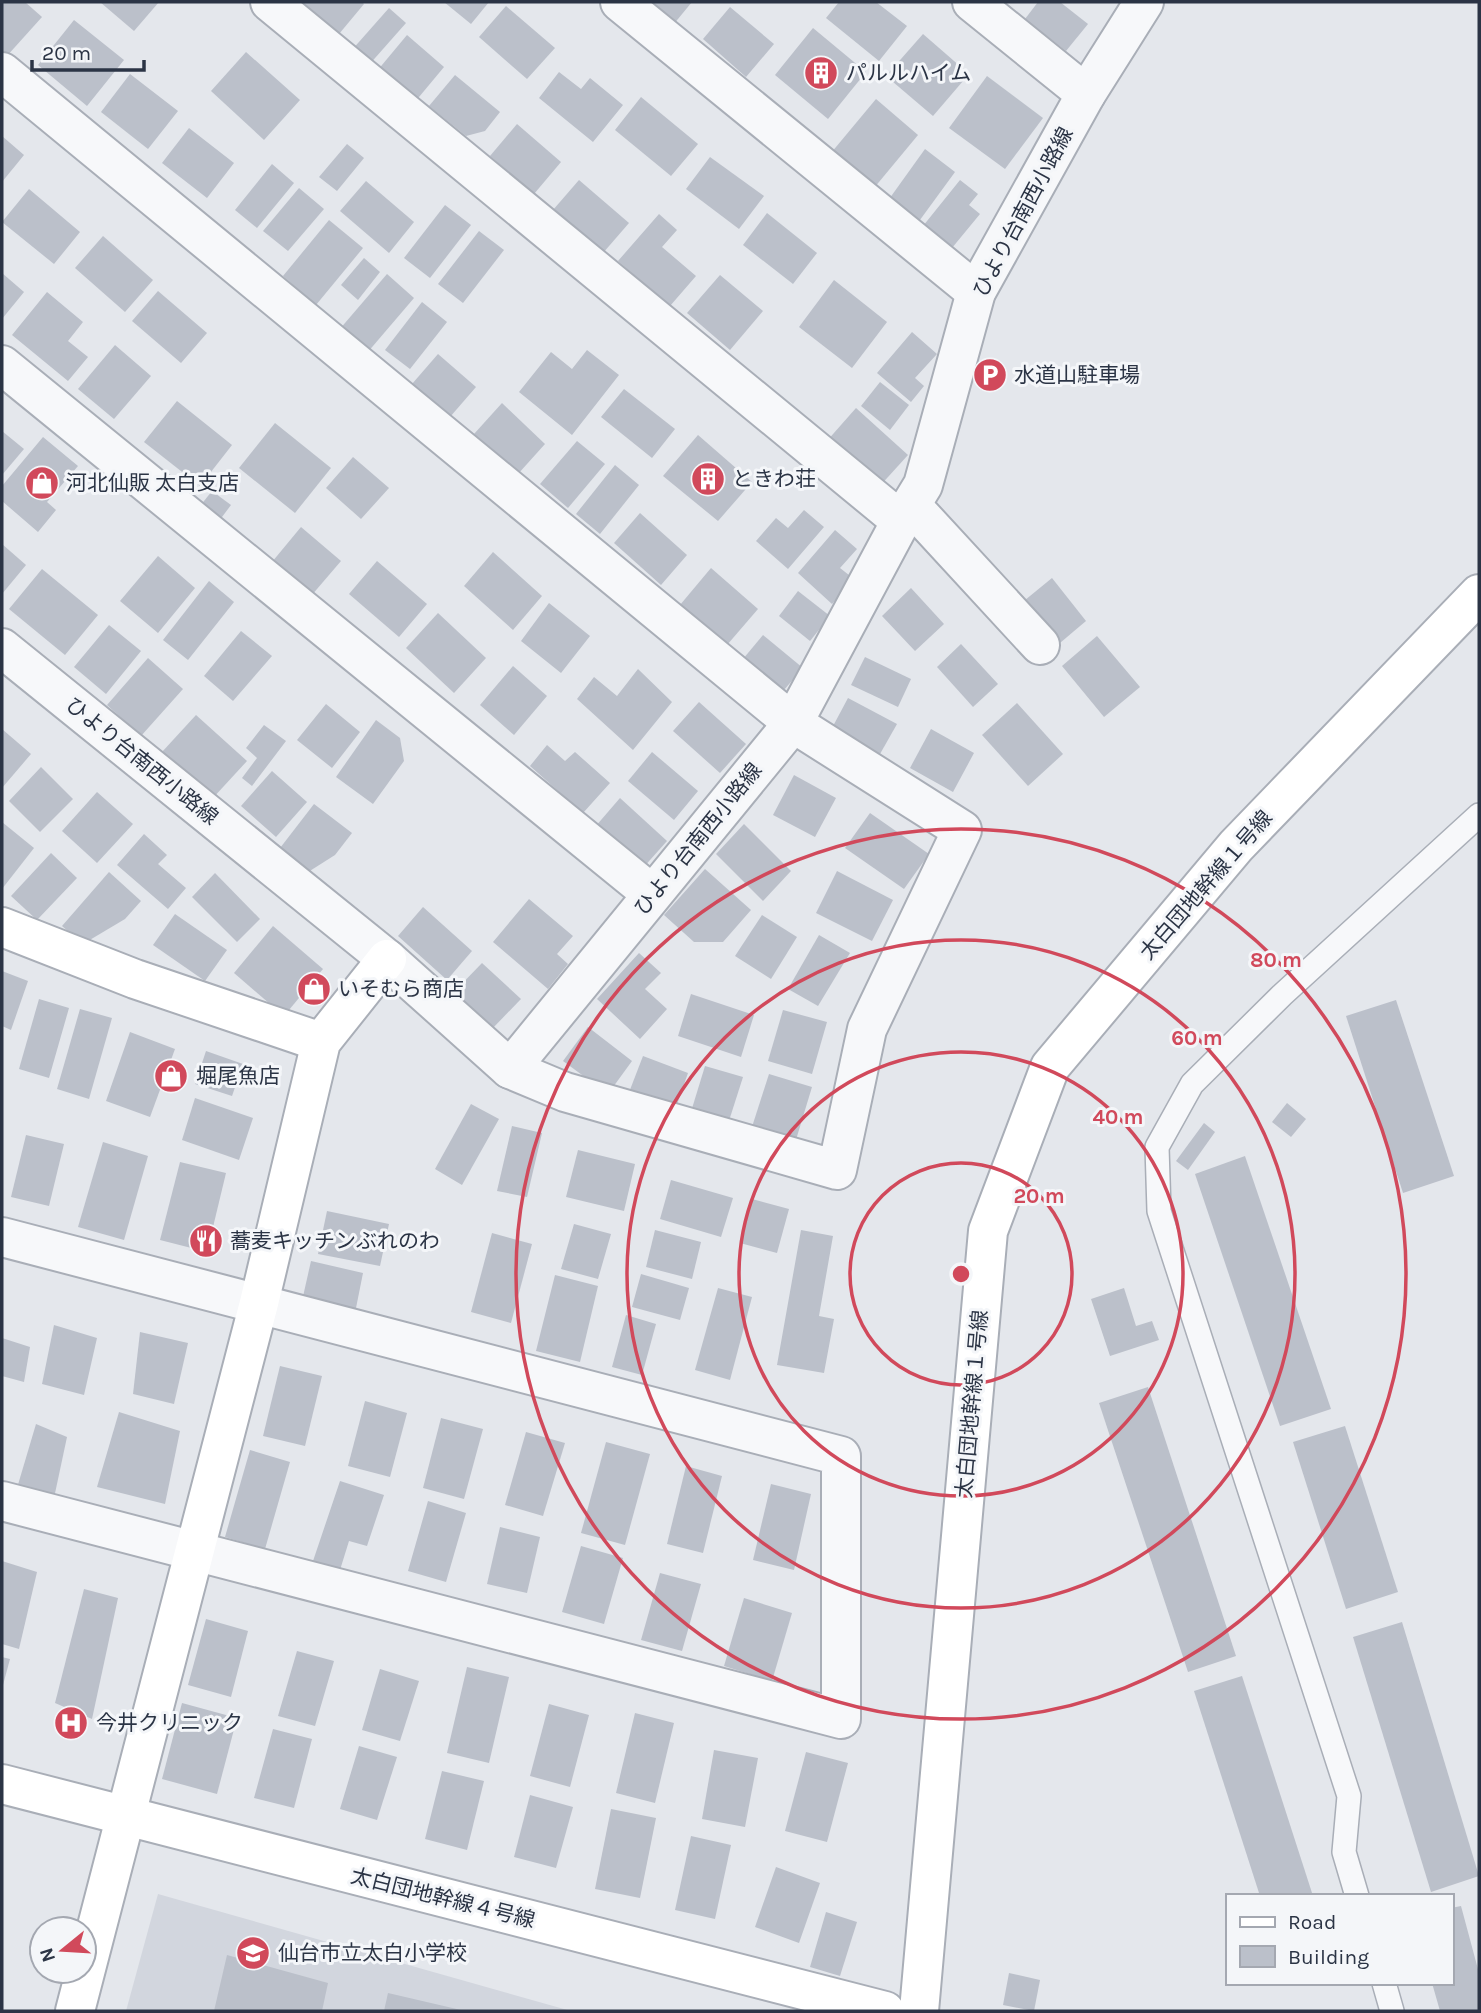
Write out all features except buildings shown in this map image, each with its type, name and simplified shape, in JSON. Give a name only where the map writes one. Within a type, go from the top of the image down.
[{"type":"street","points":[[270,2],[906,513],[1040,645]]},
{"type":"street","points":[[620,2],[976,292]]},
{"type":"street","points":[[972,2],[1086,94]]},
{"type":"street","name":"ひより台南西小路線","points":[[2,649],[387,959],[510,1069],[793,723],[923,485],[976,292],[1086,94],[1144,2]]},
{"type":"street","points":[[2,72],[793,723],[962,831],[867,1029],[837,1170],[565,1092],[510,1069]]},
{"type":"street","points":[[2,365],[652,894]]},
{"type":"street","name":"太白団地幹線１号線","points":[[919,2011],[988,1231],[1050,1067],[1236,846],[1479,594]]},
{"type":"street","points":[[2,927],[135,979],[321,1042]]},
{"type":"street","points":[[75,2011],[259,1303],[321,1042],[387,959]]},
{"type":"street","points":[[2,1237],[841,1456],[841,1720],[2,1501]]},
{"type":"street","name":"太白団地幹線４号線","points":[[2,1784],[885,2011]]},
{"type":"lane","points":[[1356,1894],[1344,1852],[1349,1796],[1159,1211],[1157,1147],[1192,1084],[1282,995],[1479,815]]},
{"type":"lane","points":[[1385,1985],[1392,2011]]},
{"type":"shaded area","name":"仙台市立太白小学校","points":[[158,1894],[571,2011],[126,2011]]},
{"type":"place","name":"パルルハイム","points":[[821,73]]},
{"type":"place","name":"水道山駐車場","points":[[990,375]]},
{"type":"place","name":"ときわ荘","points":[[708,479]]},
{"type":"place","name":"河北仙販 太白支店","points":[[42,483]]},
{"type":"place","name":"いそむら商店","points":[[314,989]]},
{"type":"place","name":"堀尾魚店","points":[[171,1076]]},
{"type":"place","name":"蕎麦キッチンぶれのわ","points":[[206,1241]]},
{"type":"place","name":"今井クリニック","points":[[71,1723]]},
{"type":"place","name":"仙台市立太白小学校","points":[[253,1953]]}]
